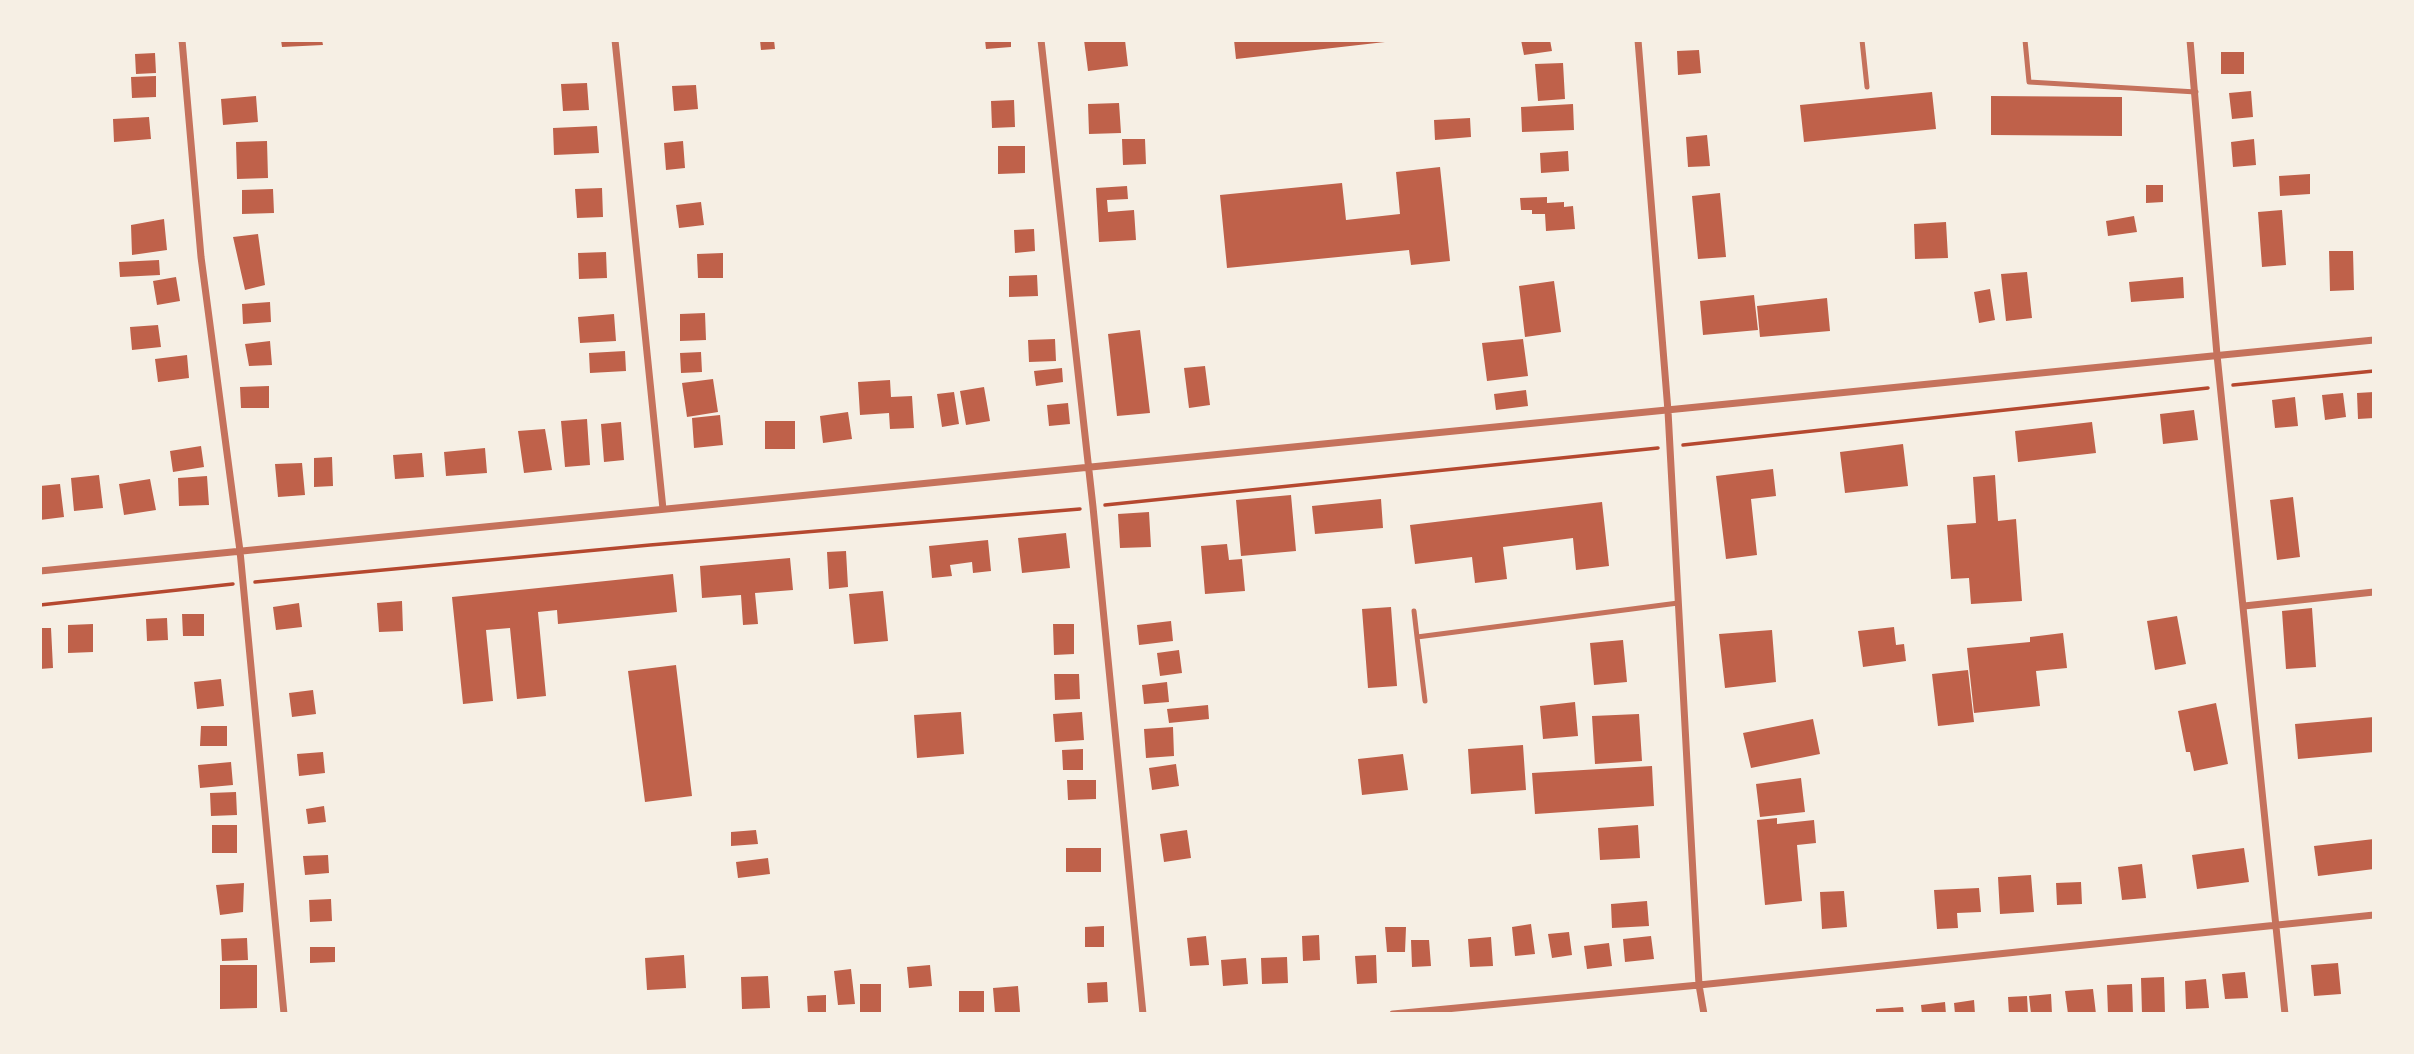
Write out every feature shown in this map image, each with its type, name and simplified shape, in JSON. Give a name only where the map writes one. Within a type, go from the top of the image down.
[{"type":"street","points":[[182,40],[201,257],[240,551],[284,1014]]},
{"type":"street","points":[[615,40],[663,509]]},
{"type":"street","points":[[1041,40],[1089,466],[1143,1014]]},
{"type":"street","points":[[1638,40],[1668,411],[1699,985],[1704,1014]]},
{"type":"street","points":[[2190,40],[2220,386],[2285,1014]]},
{"type":"street","points":[[40,571],[2374,340]]},
{"type":"street","points":[[2244,606],[2374,592]]},
{"type":"street","points":[[1394,1014],[2374,915]]},
{"type":"lane","points":[[1862,40],[1867,87]]},
{"type":"lane","points":[[2025,40],[2029,82],[2196,92]]},
{"type":"lane","points":[[1417,637],[1678,603]]},
{"type":"lane","points":[[1413,611],[1425,701]]},
{"type":"path","points":[[40,605],[243,583],[664,544],[1065,511],[2374,371]]},
{"type":"building","points":[[281,40],[322,40],[323,45],[282,47]]},
{"type":"building","points":[[760,40],[774,40],[775,49],[761,50]]},
{"type":"building","points":[[985,40],[1011,40],[1011,47],[986,49]]},
{"type":"building","points":[[1084,40],[1125,40],[1128,66],[1088,71]]},
{"type":"building","points":[[1234,40],[1385,40],[1385,42],[1236,59]]},
{"type":"building","points":[[1521,40],[1550,40],[1552,51],[1524,55]]},
{"type":"building","points":[[1699,50],[1701,73],[1678,75],[1677,51]]},
{"type":"building","points":[[2221,52],[2244,52],[2244,74],[2221,74]]},
{"type":"building","points":[[155,53],[156,73],[136,74],[135,54]]},
{"type":"building","points":[[1563,63],[1565,99],[1538,101],[1535,64]]},
{"type":"building","points":[[156,76],[156,97],[132,98],[131,77]]},
{"type":"building","points":[[587,83],[589,110],[563,111],[561,84]]},
{"type":"building","points":[[696,85],[698,109],[674,111],[672,86]]},
{"type":"building","points":[[2251,91],[2253,117],[2232,119],[2229,93]]},
{"type":"building","points":[[1932,92],[1936,129],[1804,142],[1800,105]]},
{"type":"building","points":[[256,96],[258,122],[223,125],[221,99]]},
{"type":"building","points":[[1991,96],[2122,97],[2122,136],[1991,135]]},
{"type":"building","points":[[1014,100],[1015,127],[992,128],[991,101]]},
{"type":"building","points":[[1119,103],[1121,133],[1089,134],[1088,104]]},
{"type":"building","points":[[1573,104],[1574,130],[1522,132],[1521,107]]},
{"type":"building","points":[[149,117],[151,139],[114,142],[113,119]]},
{"type":"building","points":[[1470,118],[1471,137],[1435,140],[1434,120]]},
{"type":"building","points":[[597,126],[599,153],[554,155],[553,128]]},
{"type":"building","points":[[1707,135],[1710,166],[1688,167],[1686,137]]},
{"type":"building","points":[[1122,139],[1145,139],[1146,164],[1123,165]]},
{"type":"building","points":[[2254,139],[2256,165],[2233,167],[2231,142]]},
{"type":"building","points":[[267,141],[268,178],[237,179],[236,142]]},
{"type":"building","points":[[683,141],[685,168],[666,170],[664,143]]},
{"type":"building","points":[[998,146],[1025,146],[1025,173],[998,174]]},
{"type":"building","points":[[1568,151],[1569,171],[1541,173],[1540,153]]},
{"type":"building","points":[[1440,167],[1450,261],[1411,265],[1409,250],[1227,268],[1220,195],[1342,183],[1346,220],[1400,214],[1396,172]]},
{"type":"building","points":[[2310,174],[2310,194],[2280,196],[2279,176]]},
{"type":"building","points":[[2146,185],[2163,185],[2163,202],[2146,203]]},
{"type":"building","points":[[1127,186],[1128,199],[1107,200],[1108,212],[1134,210],[1136,240],[1099,242],[1096,188]]},
{"type":"building","points":[[602,188],[603,217],[577,218],[575,189]]},
{"type":"building","points":[[273,189],[274,213],[242,214],[242,190]]},
{"type":"building","points":[[1720,193],[1726,257],[1698,259],[1692,196]]},
{"type":"building","points":[[1547,197],[1547,203],[1564,202],[1564,207],[1573,206],[1575,229],[1546,231],[1545,214],[1532,214],[1532,210],[1521,210],[1520,198]]},
{"type":"building","points":[[701,202],[704,225],[679,228],[676,205]]},
{"type":"building","points":[[2282,210],[2286,265],[2262,267],[2258,212]]},
{"type":"building","points":[[2134,216],[2137,232],[2108,236],[2106,221]]},
{"type":"building","points":[[164,219],[167,250],[132,255],[131,225]]},
{"type":"building","points":[[1946,222],[1948,258],[1915,259],[1914,224]]},
{"type":"building","points":[[1034,229],[1035,251],[1015,253],[1014,230]]},
{"type":"building","points":[[258,234],[265,285],[245,290],[233,237]]},
{"type":"building","points":[[2329,251],[2353,251],[2354,290],[2330,291]]},
{"type":"building","points":[[606,252],[607,278],[579,279],[578,253]]},
{"type":"building","points":[[723,253],[723,278],[698,278],[697,254]]},
{"type":"building","points":[[159,260],[160,275],[120,277],[119,262]]},
{"type":"building","points":[[2027,272],[2032,318],[2006,321],[2001,274]]},
{"type":"building","points":[[1037,275],[1038,296],[1009,297],[1009,276]]},
{"type":"building","points":[[176,277],[180,301],[157,305],[153,281]]},
{"type":"building","points":[[2183,277],[2184,298],[2131,302],[2129,282]]},
{"type":"building","points":[[1554,281],[1561,332],[1525,337],[1519,286]]},
{"type":"building","points":[[1990,289],[1995,320],[1979,323],[1974,292]]},
{"type":"building","points":[[1754,295],[1758,330],[1703,335],[1700,301]]},
{"type":"building","points":[[1827,298],[1830,331],[1760,337],[1757,306]]},
{"type":"building","points":[[270,302],[271,322],[243,324],[242,304]]},
{"type":"building","points":[[705,313],[706,340],[680,341],[680,314]]},
{"type":"building","points":[[614,314],[616,341],[580,343],[578,317]]},
{"type":"building","points":[[158,325],[161,347],[132,350],[130,327]]},
{"type":"building","points":[[1140,330],[1150,413],[1117,416],[1108,334]]},
{"type":"building","points":[[1055,339],[1056,361],[1029,362],[1028,340]]},
{"type":"building","points":[[1523,339],[1528,376],[1487,381],[1482,343]]},
{"type":"building","points":[[270,341],[272,365],[249,366],[245,344]]},
{"type":"building","points":[[625,351],[626,371],[590,373],[589,353]]},
{"type":"building","points":[[701,352],[702,372],[681,373],[680,353]]},
{"type":"building","points":[[187,355],[189,378],[158,382],[155,359]]},
{"type":"building","points":[[1205,366],[1210,405],[1189,408],[1184,368]]},
{"type":"building","points":[[1062,368],[1063,382],[1036,386],[1034,371]]},
{"type":"building","points":[[713,379],[718,412],[687,417],[682,383]]},
{"type":"building","points":[[890,380],[891,397],[912,396],[914,428],[890,429],[889,413],[860,415],[858,382]]},
{"type":"building","points":[[269,386],[269,408],[241,408],[240,387]]},
{"type":"building","points":[[984,387],[990,421],[966,425],[960,391]]},
{"type":"building","points":[[1526,390],[1528,406],[1496,410],[1494,394]]},
{"type":"building","points":[[954,392],[959,424],[942,427],[937,394]]},
{"type":"building","points":[[2374,392],[2374,418],[2358,419],[2357,393]]},
{"type":"building","points":[[2343,393],[2346,417],[2325,420],[2322,395]]},
{"type":"building","points":[[2295,397],[2298,426],[2275,428],[2272,400]]},
{"type":"building","points":[[1068,403],[1070,424],[1049,426],[1047,405]]},
{"type":"building","points":[[2194,410],[2198,440],[2163,444],[2160,414]]},
{"type":"building","points":[[848,412],[852,439],[823,443],[820,416]]},
{"type":"building","points":[[720,415],[723,445],[694,448],[692,418]]},
{"type":"building","points":[[587,419],[590,465],[565,467],[561,421]]},
{"type":"building","points":[[765,421],[795,421],[795,449],[765,449]]},
{"type":"building","points":[[621,422],[624,460],[604,462],[601,424]]},
{"type":"building","points":[[2092,422],[2096,453],[2018,462],[2015,431]]},
{"type":"building","points":[[545,429],[552,470],[524,473],[518,431]]},
{"type":"building","points":[[1903,444],[1908,486],[1845,493],[1840,452]]},
{"type":"building","points":[[201,446],[204,467],[173,472],[170,451]]},
{"type":"building","points":[[485,448],[487,473],[446,476],[444,452]]},
{"type":"building","points":[[422,453],[424,477],[395,479],[393,455]]},
{"type":"building","points":[[332,457],[333,486],[314,487],[314,458]]},
{"type":"building","points":[[302,463],[305,495],[278,497],[275,464]]},
{"type":"building","points":[[1773,469],[1776,496],[1751,499],[1757,555],[1726,559],[1716,476]]},
{"type":"building","points":[[99,475],[103,508],[74,511],[71,478]]},
{"type":"building","points":[[1995,475],[1998,521],[2016,519],[2022,601],[1971,604],[1969,578],[1951,579],[1947,525],[1976,523],[1973,477]]},
{"type":"building","points":[[207,476],[209,505],[179,506],[178,478]]},
{"type":"building","points":[[150,479],[156,510],[124,515],[119,484]]},
{"type":"building","points":[[60,484],[64,517],[40,520],[40,486]]},
{"type":"building","points":[[1291,495],[1296,551],[1241,556],[1236,500]]},
{"type":"building","points":[[2293,497],[2300,557],[2277,560],[2270,500]]},
{"type":"building","points":[[1381,499],[1383,528],[1315,534],[1312,506]]},
{"type":"building","points":[[1602,502],[1609,566],[1576,570],[1573,538],[1503,547],[1507,579],[1475,583],[1472,557],[1415,564],[1410,525]]},
{"type":"building","points":[[1149,512],[1151,547],[1120,548],[1118,514]]},
{"type":"building","points":[[1066,533],[1070,568],[1022,573],[1018,538]]},
{"type":"building","points":[[988,540],[991,571],[973,573],[972,562],[950,565],[952,576],[932,578],[929,546]]},
{"type":"building","points":[[1227,544],[1229,560],[1242,559],[1245,591],[1205,594],[1201,546]]},
{"type":"building","points":[[846,551],[848,587],[829,589],[827,552]]},
{"type":"building","points":[[790,558],[793,590],[755,593],[758,624],[743,625],[741,595],[702,598],[700,566]]},
{"type":"building","points":[[673,574],[677,612],[558,624],[557,610],[538,612],[546,696],[517,699],[510,628],[486,630],[493,701],[463,704],[452,597]]},
{"type":"building","points":[[883,591],[888,641],[854,644],[849,594]]},
{"type":"building","points":[[402,601],[403,631],[379,632],[377,603]]},
{"type":"building","points":[[299,603],[302,627],[276,630],[273,607]]},
{"type":"building","points":[[1391,607],[1397,686],[1368,688],[1362,609]]},
{"type":"building","points":[[2312,608],[2316,667],[2286,669],[2282,611]]},
{"type":"building","points":[[182,614],[204,614],[204,636],[183,636]]},
{"type":"building","points":[[2177,616],[2186,664],[2155,670],[2147,621]]},
{"type":"building","points":[[167,618],[168,640],[147,641],[146,619]]},
{"type":"building","points":[[1171,621],[1173,641],[1139,645],[1137,625]]},
{"type":"building","points":[[93,624],[93,652],[68,653],[68,625]]},
{"type":"building","points":[[1053,624],[1074,624],[1074,654],[1054,655]]},
{"type":"building","points":[[1894,627],[1896,645],[1904,644],[1906,661],[1863,667],[1858,631]]},
{"type":"building","points":[[40,628],[51,628],[53,668],[40,669]]},
{"type":"building","points":[[1772,630],[1776,682],[1725,688],[1719,634]]},
{"type":"building","points":[[2063,633],[2067,668],[2036,671],[2040,706],[1974,713],[1967,648],[2030,642],[2030,637]]},
{"type":"building","points":[[1623,640],[1627,682],[1594,685],[1590,643]]},
{"type":"building","points":[[1179,650],[1182,673],[1160,676],[1157,653]]},
{"type":"building","points":[[676,665],[692,796],[645,802],[628,671]]},
{"type":"building","points":[[1968,670],[1974,722],[1938,726],[1932,674]]},
{"type":"building","points":[[1054,674],[1079,674],[1080,699],[1055,700]]},
{"type":"building","points":[[221,679],[224,706],[197,709],[194,682]]},
{"type":"building","points":[[1167,682],[1169,702],[1144,704],[1142,685]]},
{"type":"building","points":[[313,690],[316,714],[292,717],[289,693]]},
{"type":"building","points":[[1575,702],[1578,736],[1543,739],[1540,706]]},
{"type":"building","points":[[2216,703],[2228,764],[2194,771],[2190,752],[2186,752],[2178,711]]},
{"type":"building","points":[[1208,705],[1209,719],[1169,723],[1167,709]]},
{"type":"building","points":[[961,712],[964,754],[917,758],[914,715]]},
{"type":"building","points":[[1082,712],[1084,740],[1055,742],[1053,714]]},
{"type":"building","points":[[1639,714],[1642,761],[1595,764],[1592,716]]},
{"type":"building","points":[[2374,717],[2374,752],[2298,759],[2295,724]]},
{"type":"building","points":[[1813,719],[1820,754],[1751,768],[1743,733]]},
{"type":"building","points":[[201,726],[227,726],[227,746],[200,746]]},
{"type":"building","points":[[1173,727],[1174,756],[1146,758],[1144,729]]},
{"type":"building","points":[[1523,745],[1526,790],[1471,794],[1468,749]]},
{"type":"building","points":[[1083,749],[1083,770],[1063,770],[1062,750]]},
{"type":"building","points":[[323,752],[325,773],[299,776],[297,754]]},
{"type":"building","points":[[1403,754],[1408,790],[1362,795],[1358,759]]},
{"type":"building","points":[[231,762],[233,785],[200,788],[198,765]]},
{"type":"building","points":[[1176,764],[1179,786],[1152,790],[1149,768]]},
{"type":"building","points":[[1652,766],[1654,806],[1535,814],[1532,773]]},
{"type":"building","points":[[1801,778],[1805,812],[1760,817],[1756,784]]},
{"type":"building","points":[[1067,780],[1096,780],[1096,799],[1068,800]]},
{"type":"building","points":[[236,792],[237,815],[211,816],[210,793]]},
{"type":"building","points":[[324,806],[326,822],[308,824],[306,809]]},
{"type":"building","points":[[1777,818],[1777,824],[1814,820],[1816,843],[1797,845],[1802,901],[1765,905],[1757,820]]},
{"type":"building","points":[[212,825],[237,825],[237,853],[212,853]]},
{"type":"building","points":[[1638,825],[1640,858],[1600,860],[1598,828]]},
{"type":"building","points":[[756,830],[758,844],[731,846],[731,832]]},
{"type":"building","points":[[1187,830],[1191,858],[1164,862],[1160,834]]},
{"type":"building","points":[[2374,839],[2374,869],[2318,876],[2314,846]]},
{"type":"building","points":[[1066,848],[1101,848],[1101,872],[1066,872]]},
{"type":"building","points":[[2244,848],[2249,882],[2197,889],[2192,855]]},
{"type":"building","points":[[328,855],[329,873],[305,875],[303,856]]},
{"type":"building","points":[[768,858],[770,874],[738,878],[736,862]]},
{"type":"building","points":[[2142,864],[2146,898],[2122,900],[2118,867]]},
{"type":"building","points":[[2031,875],[2034,912],[2000,914],[1998,877]]},
{"type":"building","points":[[2081,882],[2082,904],[2057,905],[2056,883]]},
{"type":"building","points":[[244,883],[243,912],[220,915],[216,885]]},
{"type":"building","points":[[1979,888],[1981,912],[1957,913],[1958,928],[1937,929],[1934,890]]},
{"type":"building","points":[[1844,891],[1847,927],[1822,929],[1820,892]]},
{"type":"building","points":[[331,899],[332,921],[310,922],[309,900]]},
{"type":"building","points":[[1647,901],[1649,926],[1612,928],[1611,904]]},
{"type":"building","points":[[1531,924],[1535,954],[1515,956],[1512,927]]},
{"type":"building","points":[[1104,926],[1104,947],[1085,947],[1085,927]]},
{"type":"building","points":[[1385,927],[1406,927],[1405,952],[1387,952]]},
{"type":"building","points":[[1569,932],[1572,955],[1552,958],[1548,934]]},
{"type":"building","points":[[1319,935],[1320,960],[1303,961],[1302,936]]},
{"type":"building","points":[[1206,936],[1209,965],[1190,966],[1187,938]]},
{"type":"building","points":[[1651,936],[1654,959],[1625,962],[1623,939]]},
{"type":"building","points":[[1491,937],[1493,966],[1470,967],[1468,939]]},
{"type":"building","points":[[247,938],[248,960],[222,961],[221,939]]},
{"type":"building","points":[[1411,940],[1429,940],[1431,966],[1412,967]]},
{"type":"building","points":[[1609,943],[1612,966],[1587,969],[1584,946]]},
{"type":"building","points":[[310,947],[335,947],[335,962],[310,963]]},
{"type":"building","points":[[684,955],[686,988],[647,990],[645,958]]},
{"type":"building","points":[[1376,955],[1377,983],[1357,984],[1355,956]]},
{"type":"building","points":[[1287,957],[1288,983],[1262,984],[1261,958]]},
{"type":"building","points":[[1246,958],[1248,984],[1223,986],[1221,960]]},
{"type":"building","points":[[2338,963],[2341,994],[2314,996],[2311,965]]},
{"type":"building","points":[[220,965],[257,965],[257,1008],[220,1009]]},
{"type":"building","points":[[930,965],[932,986],[909,988],[907,967]]},
{"type":"building","points":[[851,969],[855,1004],[838,1005],[834,971]]},
{"type":"building","points":[[2245,972],[2248,998],[2225,999],[2222,974]]},
{"type":"building","points":[[768,976],[770,1008],[742,1009],[741,977]]},
{"type":"building","points":[[2164,977],[2165,1014],[2142,1014],[2141,978]]},
{"type":"building","points":[[2206,979],[2209,1008],[2186,1009],[2185,981]]},
{"type":"building","points":[[1107,982],[1108,1002],[1088,1003],[1087,983]]},
{"type":"building","points":[[860,984],[881,984],[881,1014],[860,1014]]},
{"type":"building","points":[[2132,984],[2133,1014],[2108,1014],[2107,985]]},
{"type":"building","points":[[1018,986],[1020,1012],[995,1013],[993,988]]},
{"type":"building","points":[[2093,989],[2096,1014],[2068,1014],[2065,991]]},
{"type":"building","points":[[959,991],[984,991],[984,1013],[959,1013]]},
{"type":"building","points":[[2051,994],[2052,1014],[2031,1014],[2029,996]]},
{"type":"building","points":[[826,995],[826,1014],[808,1014],[807,996]]},
{"type":"building","points":[[2027,996],[2028,1014],[2009,1014],[2008,997]]},
{"type":"building","points":[[1974,1000],[1975,1014],[1955,1014],[1954,1003]]},
{"type":"building","points":[[1945,1002],[1946,1014],[1922,1014],[1921,1005]]},
{"type":"building","points":[[1903,1007],[1904,1014],[1876,1014],[1876,1009]]}]
